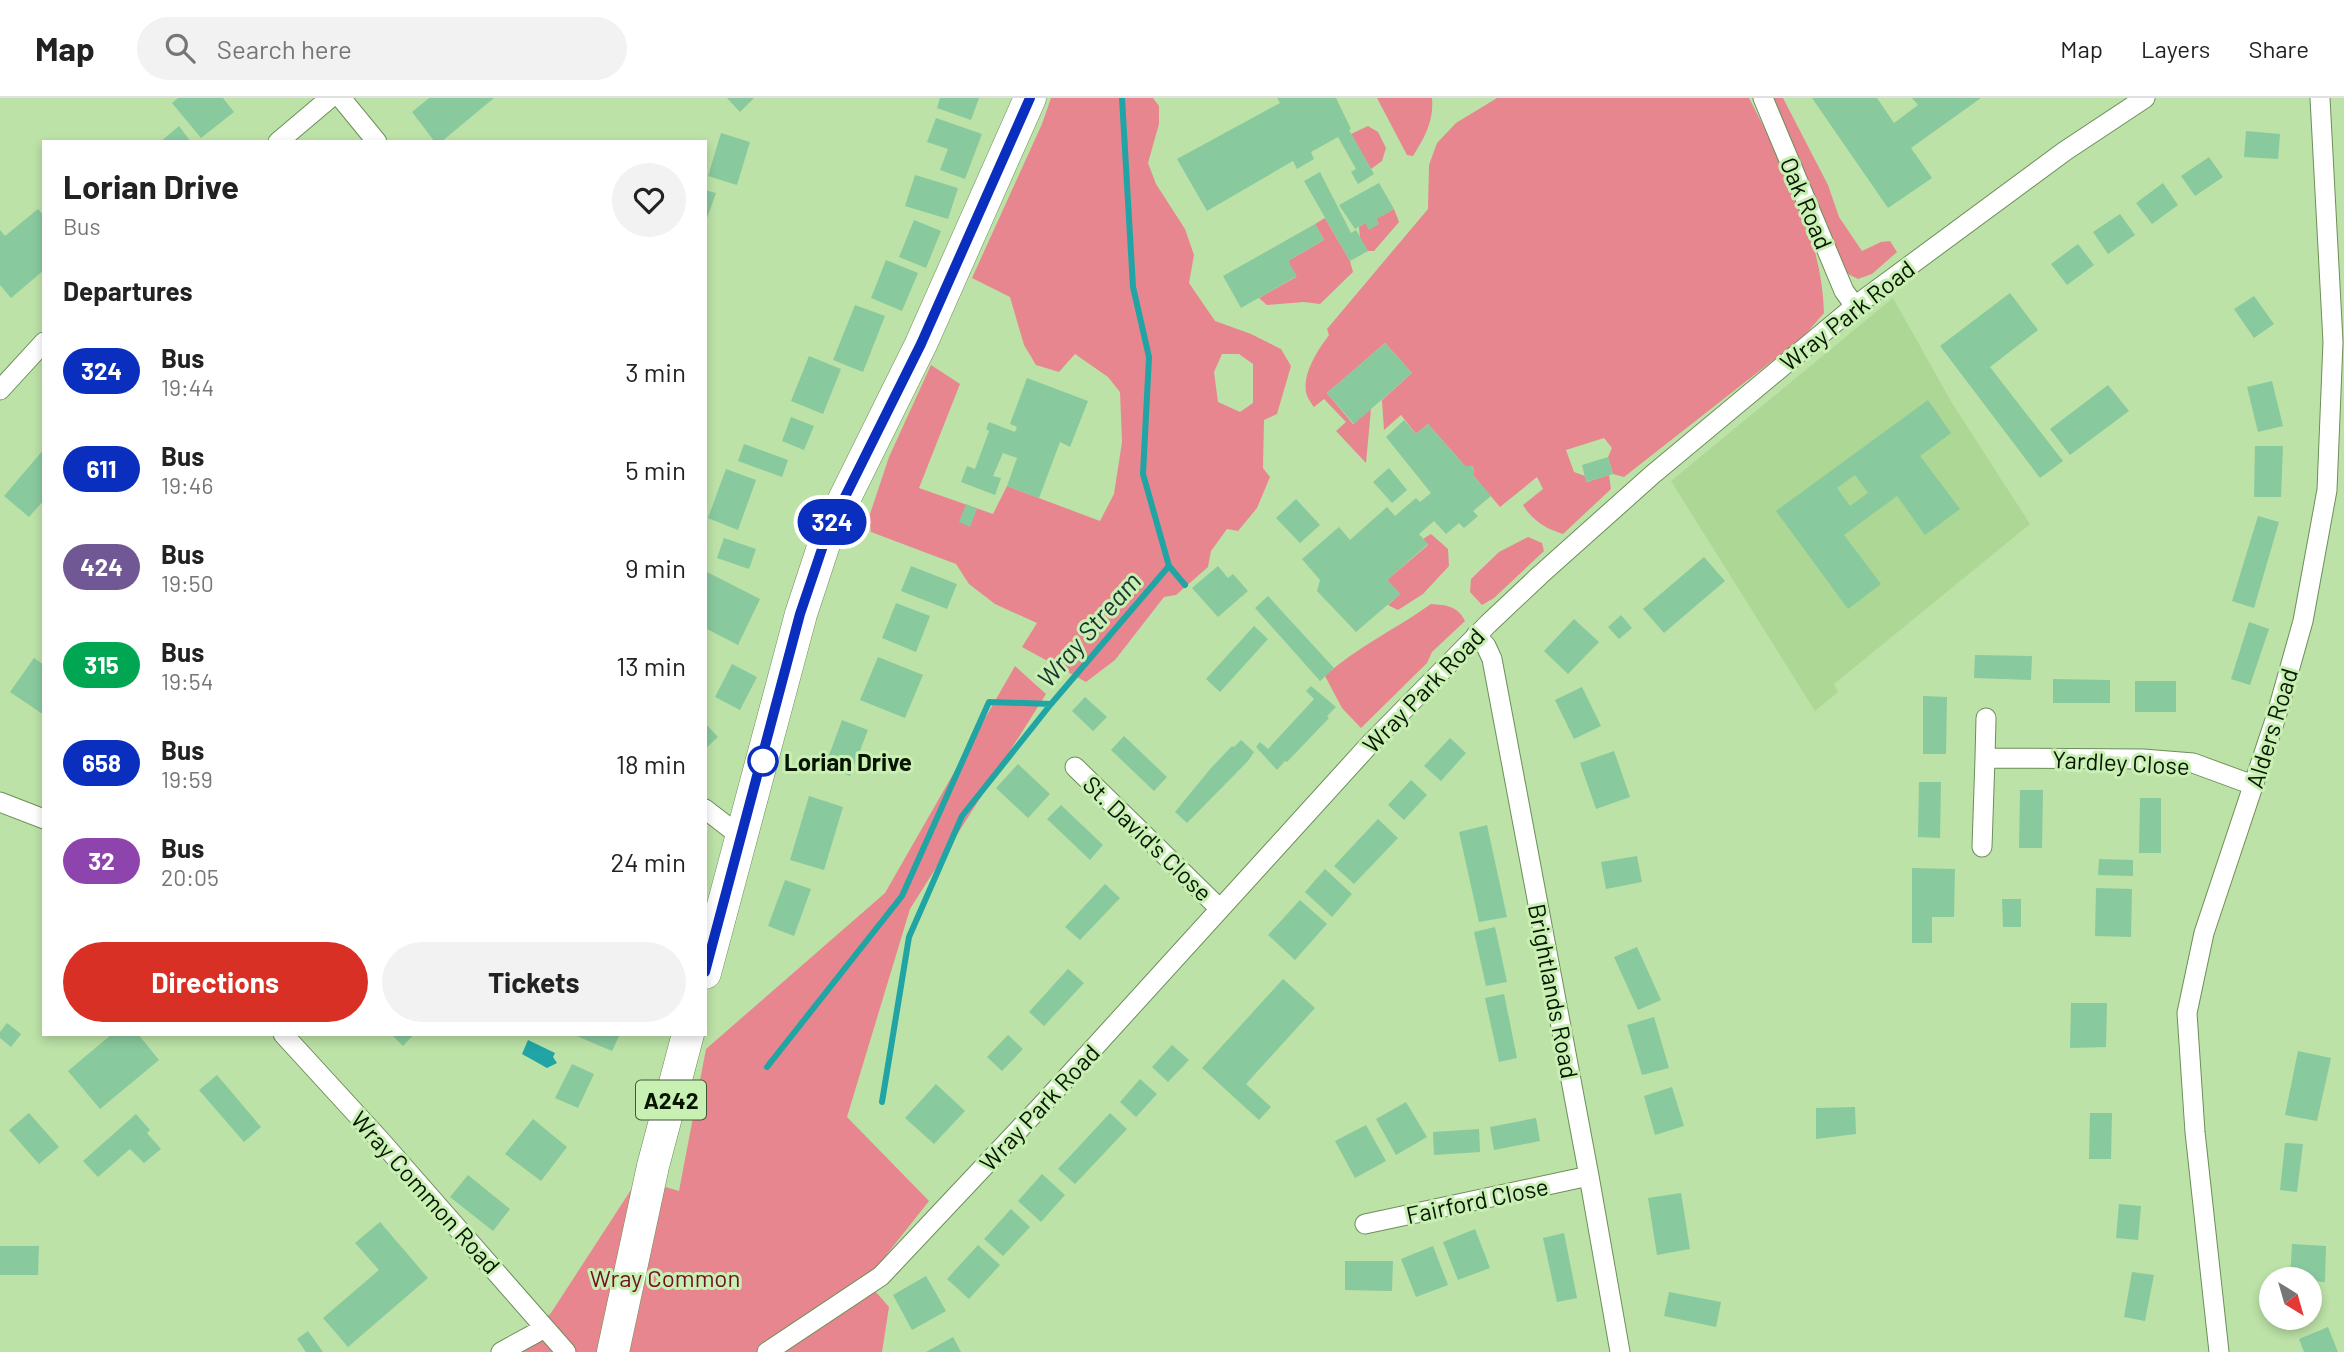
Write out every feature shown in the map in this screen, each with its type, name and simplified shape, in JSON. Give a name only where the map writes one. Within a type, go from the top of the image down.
[{"type":"main road","points":[[707,964],[800,614],[828,531],[921,344],[1030,98]]},
{"type":"main road","name":"A242","points":[[613,1352],[653,1166],[687,1036]]},
{"type":"street","points":[[280,140],[330,98]]},
{"type":"street","points":[[341,98],[375,140]]},
{"type":"street","name":"Oak Road","points":[[1763,98],[1844,291],[1855,306]]},
{"type":"street","name":"Wray Park Road","points":[[767,1352],[881,1276],[1041,1106],[1353,762],[1476,635],[1651,475],[1855,306],[2065,151],[2145,98]]},
{"type":"street","name":"Alders Road","points":[[2219,1352],[2195,1132],[2187,1013],[2204,933],[2276,718],[2303,621],[2327,490],[2333,341],[2320,98]]},
{"type":"street","points":[[0,390],[42,344]]},
{"type":"street","name":"Brightlands Road","points":[[1476,635],[1486,646],[1492,659],[1590,1176],[1620,1352]]},
{"type":"street","points":[[1982,847],[1986,718]]},
{"type":"street","name":"Yardley Close","points":[[1985,758],[2143,759],[2193,763],[2253,785]]},
{"type":"street","name":"St. David's Close","points":[[1075,768],[1220,909]]},
{"type":"street","points":[[0,802],[42,818]]},
{"type":"street","points":[[707,811],[740,836]]},
{"type":"street","name":"Wray Common Road","points":[[285,1036],[390,1151],[566,1352]]},
{"type":"street","name":"Fairford Close","points":[[1365,1224],[1590,1176]]},
{"type":"street","points":[[501,1352],[545,1328]]},
{"type":"shaded area","points":[[1893,298],[1952,403],[2030,524],[1834,684],[1838,692],[1815,711],[1671,481]]},
{"type":"green space","points":[[1051,98],[1153,98],[1159,106],[1159,124],[1148,163],[1156,184],[1185,229],[1194,255],[1189,283],[1215,321],[1281,349],[1291,366],[1277,414],[1264,420],[1263,468],[1270,477],[1257,508],[1238,531],[1227,529],[1211,551],[1208,567],[1176,595],[1164,597],[1115,660],[1086,682],[1022,647],[1037,623],[995,604],[969,584],[956,564],[871,532],[869,517],[889,457],[931,365],[960,384],[919,488],[993,514],[1007,486],[1100,521],[1114,494],[1122,442],[1120,392],[1108,377],[1075,354],[1059,372],[1036,365],[1024,345],[1010,297],[972,278],[1042,124]],"holes":[[[1222,354],[1239,354],[1253,364],[1253,403],[1240,412],[1218,402],[1214,372]]]},
{"type":"green space","points":[[1377,98],[1432,98],[1428,129],[1413,156],[1407,155]]},
{"type":"green space","points":[[1497,98],[1749,98],[1798,202],[1808,229],[1822,285],[1824,313],[1804,336],[1624,477],[1613,474],[1608,457],[1612,448],[1604,438],[1566,450],[1574,472],[1585,476],[1587,482],[1609,475],[1611,489],[1563,534],[1540,523],[1523,505],[1543,489],[1537,477],[1500,507],[1473,475],[1472,466],[1465,466],[1428,424],[1416,434],[1401,415],[1384,430],[1382,400],[1412,373],[1385,343],[1327,393],[1353,424],[1371,409],[1366,463],[1336,431],[1346,422],[1324,399],[1314,407],[1306,392],[1309,369],[1329,335],[1327,329],[1428,209],[1429,165],[1437,143],[1456,123]]},
{"type":"green space","points":[[1769,98],[1783,98],[1828,185],[1839,217],[1862,251],[1890,241],[1897,252],[1872,274],[1858,279],[1848,274],[1829,240]]},
{"type":"green space","points":[[1368,126],[1378,132],[1386,148],[1382,161],[1371,169],[1351,134]]},
{"type":"green space","points":[[1394,209],[1399,222],[1374,251],[1368,251],[1360,239],[1359,227],[1365,223],[1379,224],[1376,219]]},
{"type":"green space","points":[[1325,218],[1350,261],[1353,272],[1320,304],[1304,302],[1267,305],[1259,298],[1296,277],[1288,261],[1324,240],[1315,224]]},
{"type":"green space","points":[[1431,534],[1448,549],[1449,566],[1423,594],[1398,610],[1388,605],[1400,594],[1387,580],[1428,545],[1423,539]]},
{"type":"green space","points":[[1528,537],[1542,543],[1544,551],[1494,598],[1482,605],[1470,592],[1471,579],[1499,552]]},
{"type":"green space","points":[[1431,604],[1455,609],[1465,621],[1361,728],[1342,708],[1325,676],[1350,656]]},
{"type":"green space","name":"Wray Common","points":[[1015,666],[1046,694],[910,909],[847,1117],[929,1201],[887,1254],[875,1291],[889,1307],[882,1352],[508,1352],[551,1313],[638,1179],[679,1191],[706,1049],[885,893]]},
{"type":"water","points":[[528,1040],[555,1053],[553,1057],[557,1063],[547,1068],[522,1054]]},
{"type":"building","points":[[178,98],[223,98],[234,112],[201,138],[172,103]]},
{"type":"building","points":[[429,98],[494,98],[443,140],[433,140],[412,112]]},
{"type":"building","points":[[727,98],[754,98],[740,112]]},
{"type":"building","points":[[940,98],[979,98],[971,120],[937,108]]},
{"type":"building","points":[[1277,98],[1336,98],[1351,129],[1349,130],[1374,174],[1358,184],[1351,172],[1356,169],[1338,137],[1311,152],[1314,159],[1297,169],[1293,161],[1207,211],[1177,159],[1280,103]]},
{"type":"building","points":[[1812,98],[1877,98],[1894,123],[1918,105],[1912,98],[1981,98],[1911,148],[1932,178],[1888,208]]},
{"type":"building","points":[[936,118],[982,134],[965,179],[940,170],[948,149],[927,142]]},
{"type":"building","points":[[179,126],[190,140],[162,140]]},
{"type":"building","points":[[2246,131],[2280,134],[2278,159],[2244,157]]},
{"type":"building","points":[[721,133],[750,142],[737,185],[708,176]]},
{"type":"building","points":[[2209,157],[2223,177],[2195,196],[2181,176]]},
{"type":"building","points":[[1320,172],[1351,233],[1356,230],[1368,251],[1350,261],[1304,181]]},
{"type":"building","points":[[915,175],[958,188],[948,219],[905,206]]},
{"type":"building","points":[[1379,183],[1394,209],[1376,219],[1379,224],[1369,230],[1365,223],[1355,229],[1339,205]]},
{"type":"building","points":[[2163,183],[2178,205],[2152,224],[2136,203]]},
{"type":"building","points":[[707,191],[716,193],[707,218]]},
{"type":"building","points":[[38,209],[42,214],[42,272],[11,298],[0,285],[0,230],[5,236]]},
{"type":"building","points":[[2120,214],[2135,235],[2108,254],[2093,232]]},
{"type":"building","points":[[914,220],[941,231],[926,268],[899,257]]},
{"type":"building","points":[[1315,224],[1324,240],[1288,261],[1297,276],[1241,308],[1223,276]]},
{"type":"building","points":[[2078,244],[2094,265],[2067,285],[2051,264]]},
{"type":"building","points":[[886,260],[918,273],[902,311],[871,298]]},
{"type":"building","points":[[2010,293],[2038,330],[1990,367],[2063,461],[2040,478],[1940,346]]},
{"type":"building","points":[[2254,296],[2274,324],[2254,338],[2234,309]]},
{"type":"building","points":[[855,305],[885,316],[863,372],[833,360]]},
{"type":"building","points":[[1385,343],[1412,373],[1354,424],[1327,393]]},
{"type":"building","points":[[809,356],[841,369],[823,414],[791,401]]},
{"type":"building","points":[[1027,378],[1088,401],[1070,447],[1060,442],[1039,498],[1007,486],[1017,458],[1003,453],[993,476],[1001,478],[995,495],[961,482],[967,466],[975,469],[989,431],[986,429],[989,422],[1015,432],[1017,427],[1010,424]]},
{"type":"building","points":[[2272,381],[2283,426],[2258,432],[2247,387]]},
{"type":"building","points":[[2108,385],[2129,411],[2070,455],[2050,429]]},
{"type":"building","points":[[1928,400],[1951,433],[1920,456],[1960,509],[1925,535],[1897,496],[1844,535],[1881,584],[1848,609],[1776,511]],"holes":[[[1855,475],[1868,493],[1850,506],[1837,488]]]},
{"type":"building","points":[[791,417],[814,426],[804,450],[782,441]]},
{"type":"building","points":[[1404,420],[1416,434],[1428,424],[1465,466],[1474,469],[1473,475],[1491,496],[1473,511],[1478,516],[1464,528],[1459,523],[1446,534],[1434,521],[1419,534],[1428,544],[1387,580],[1400,594],[1356,632],[1317,591],[1320,580],[1302,559],[1339,527],[1350,540],[1387,507],[1395,516],[1416,498],[1420,502],[1431,493],[1386,437]]},
{"type":"building","points":[[744,444],[788,460],[782,477],[738,461]]},
{"type":"building","points":[[2255,446],[2283,446],[2281,497],[2254,497]]},
{"type":"building","points":[[42,451],[42,502],[29,517],[4,496]]},
{"type":"building","points":[[1608,457],[1613,474],[1586,482],[1582,465]]},
{"type":"building","points":[[1389,468],[1407,490],[1392,503],[1373,482]]},
{"type":"building","points":[[726,469],[756,480],[738,530],[708,518]]},
{"type":"building","points":[[1296,499],[1320,525],[1300,543],[1276,518]]},
{"type":"building","points":[[966,504],[977,509],[970,527],[959,522]]},
{"type":"building","points":[[2258,516],[2279,522],[2254,608],[2232,601]]},
{"type":"building","points":[[724,538],[756,549],[749,569],[717,558]]},
{"type":"building","points":[[1704,557],[1725,581],[1664,633],[1643,609]]},
{"type":"building","points":[[911,566],[957,584],[947,609],[901,591]]},
{"type":"building","points":[[1218,566],[1228,578],[1233,574],[1248,591],[1218,617],[1192,588]]},
{"type":"building","points":[[707,572],[760,599],[738,645],[707,629]]},
{"type":"building","points":[[1268,596],[1334,668],[1320,681],[1255,608]]},
{"type":"building","points":[[896,603],[930,616],[916,652],[882,638]]},
{"type":"building","points":[[1621,615],[1632,628],[1619,639],[1608,627]]},
{"type":"building","points":[[1574,619],[1599,642],[1568,674],[1544,651]]},
{"type":"building","points":[[2249,622],[2269,629],[2250,685],[2231,679]]},
{"type":"building","points":[[1254,626],[1268,639],[1220,692],[1206,679]]},
{"type":"building","points":[[1975,655],[2032,656],[2031,680],[1974,678]]},
{"type":"building","points":[[878,657],[923,675],[905,718],[860,700]]},
{"type":"building","points":[[34,658],[42,664],[42,714],[10,692]]},
{"type":"building","points":[[732,664],[757,677],[740,710],[715,697]]},
{"type":"building","points":[[2053,679],[2110,680],[2110,703],[2053,703]]},
{"type":"building","points":[[2135,681],[2176,681],[2176,712],[2135,712]]},
{"type":"building","points":[[1311,686],[1336,707],[1327,716],[1329,718],[1277,770],[1256,747],[1260,742],[1268,749],[1314,699],[1306,691]]},
{"type":"building","points":[[1582,687],[1601,726],[1574,739],[1555,700]]},
{"type":"building","points":[[1923,696],[1947,697],[1946,754],[1923,754]]},
{"type":"building","points":[[1085,697],[1107,717],[1093,731],[1072,711]]},
{"type":"building","points":[[842,720],[868,730],[850,776],[825,766]]},
{"type":"building","points":[[707,725],[718,737],[707,747]]},
{"type":"building","points":[[1124,736],[1167,777],[1154,791],[1111,750]]},
{"type":"building","points":[[1450,738],[1466,753],[1441,781],[1424,766]]},
{"type":"building","points":[[1241,740],[1254,752],[1187,823],[1175,812],[1211,768]]},
{"type":"building","points":[[1614,751],[1630,797],[1596,809],[1580,763]]},
{"type":"building","points":[[1018,764],[1050,794],[1028,818],[996,788]]},
{"type":"building","points":[[1411,780],[1427,795],[1404,820],[1388,805]]},
{"type":"building","points":[[1919,782],[1941,782],[1940,838],[1918,837]]},
{"type":"building","points":[[2020,790],[2043,790],[2042,848],[2019,848]]},
{"type":"building","points":[[809,796],[843,807],[824,870],[790,860]]},
{"type":"building","points":[[2140,798],[2161,798],[2161,853],[2139,853]]},
{"type":"building","points":[[1061,805],[1103,845],[1090,860],[1047,819]]},
{"type":"building","points":[[1378,819],[1398,838],[1354,884],[1334,866]]},
{"type":"building","points":[[1487,825],[1507,917],[1479,922],[1459,832]]},
{"type":"building","points":[[1637,856],[1642,882],[1606,889],[1601,862]]},
{"type":"building","points":[[2099,859],[2133,860],[2133,876],[2098,875]]},
{"type":"building","points":[[1912,868],[1955,869],[1954,917],[1932,917],[1932,943],[1912,943]]},
{"type":"building","points":[[1325,869],[1352,894],[1332,917],[1305,892]]},
{"type":"building","points":[[785,880],[811,889],[794,936],[768,926]]},
{"type":"building","points":[[1105,884],[1120,898],[1080,940],[1065,927]]},
{"type":"building","points":[[2096,888],[2132,889],[2131,937],[2095,936]]},
{"type":"building","points":[[2002,899],[2021,899],[2021,927],[2003,927]]},
{"type":"building","points":[[1300,900],[1327,924],[1295,960],[1268,935]]},
{"type":"building","points":[[1495,927],[1507,982],[1486,986],[1474,932]]},
{"type":"building","points":[[1637,947],[1661,1000],[1638,1010],[1614,957]]},
{"type":"building","points":[[1068,969],[1084,983],[1044,1026],[1029,1012]]},
{"type":"building","points":[[1283,979],[1315,1008],[1246,1084],[1271,1107],[1259,1120],[1202,1068]]},
{"type":"building","points":[[1504,994],[1517,1058],[1499,1062],[1485,998]]},
{"type":"building","points":[[2071,1003],[2107,1003],[2106,1047],[2070,1048]]},
{"type":"building","points":[[1654,1017],[1669,1068],[1642,1075],[1627,1025]]},
{"type":"building","points":[[7,1023],[21,1034],[11,1047],[0,1038],[0,1032]]},
{"type":"building","points":[[1008,1035],[1023,1049],[1002,1071],[987,1057]]},
{"type":"building","points":[[110,1036],[140,1036],[159,1060],[100,1109],[68,1071]]},
{"type":"building","points":[[393,1036],[412,1036],[403,1046]]},
{"type":"building","points":[[577,1036],[619,1036],[612,1051]]},
{"type":"building","points":[[1172,1045],[1189,1060],[1168,1082],[1152,1067]]},
{"type":"building","points":[[2298,1051],[2331,1058],[2317,1121],[2285,1115]]},
{"type":"building","points":[[572,1064],[594,1074],[578,1108],[555,1098]]},
{"type":"building","points":[[217,1075],[261,1127],[244,1142],[199,1090]]},
{"type":"building","points":[[1140,1079],[1157,1094],[1136,1117],[1120,1102]]},
{"type":"building","points":[[936,1084],[965,1111],[934,1144],[905,1118]]},
{"type":"building","points":[[1672,1087],[1684,1126],[1655,1135],[1644,1096]]},
{"type":"building","points":[[1406,1102],[1427,1137],[1396,1155],[1376,1119]]},
{"type":"building","points":[[1855,1107],[1856,1134],[1816,1139],[1816,1108]]},
{"type":"building","points":[[29,1113],[59,1147],[39,1164],[9,1130]]},
{"type":"building","points":[[1110,1113],[1127,1129],[1075,1184],[1058,1169]]},
{"type":"building","points":[[2090,1113],[2112,1113],[2111,1159],[2089,1159]]},
{"type":"building","points":[[136,1114],[161,1149],[144,1163],[130,1149],[98,1177],[83,1161]]},
{"type":"building","points":[[1536,1118],[1540,1141],[1494,1150],[1490,1127]]},
{"type":"building","points":[[533,1119],[567,1147],[541,1181],[505,1154]]},
{"type":"building","points":[[1366,1125],[1386,1161],[1355,1178],[1335,1141]]},
{"type":"building","points":[[1479,1129],[1480,1152],[1434,1155],[1433,1132]]},
{"type":"building","points":[[2285,1143],[2303,1144],[2297,1192],[2280,1190]]},
{"type":"building","points":[[1042,1174],[1065,1195],[1041,1222],[1018,1201]]},
{"type":"building","points":[[468,1175],[510,1209],[493,1231],[450,1197]]},
{"type":"building","points":[[1681,1193],[1690,1249],[1657,1255],[1648,1198]]},
{"type":"building","points":[[2119,1204],[2141,1206],[2138,1240],[2116,1238]]},
{"type":"building","points":[[1011,1209],[1030,1227],[1003,1256],[984,1239]]},
{"type":"building","points":[[380,1222],[428,1278],[348,1347],[323,1318],[379,1270],[355,1243]]},
{"type":"building","points":[[1475,1229],[1490,1268],[1458,1280],[1443,1242]]},
{"type":"building","points":[[1564,1233],[1577,1298],[1557,1302],[1543,1238]]},
{"type":"building","points":[[2292,1244],[2326,1246],[2325,1282],[2322,1282],[2322,1267],[2291,1267]]},
{"type":"building","points":[[978,1245],[1000,1265],[969,1299],[947,1279]]},
{"type":"building","points":[[0,1246],[39,1246],[38,1275],[0,1275]]},
{"type":"building","points":[[1433,1246],[1448,1285],[1416,1297],[1401,1259]]},
{"type":"building","points":[[1345,1261],[1393,1261],[1392,1291],[1345,1290]]},
{"type":"building","points":[[2132,1272],[2154,1275],[2145,1321],[2124,1317]]},
{"type":"building","points":[[926,1276],[946,1311],[912,1330],[893,1295]]},
{"type":"building","points":[[1669,1292],[1721,1302],[1716,1327],[1664,1316]]},
{"type":"building","points":[[2328,1327],[2338,1352],[2304,1352],[2299,1339]]},
{"type":"building","points":[[308,1331],[323,1352],[306,1352],[297,1339]]},
{"type":"building","points":[[953,1337],[961,1352],[926,1352]]},
{"type":"waterway","name":"Wray Stream","points":[[1122,98],[1133,287],[1149,357],[1143,474],[1169,566],[1185,585]]},
{"type":"waterway","points":[[882,1102],[909,937],[962,816],[1051,704],[1169,566]]},
{"type":"waterway","name":"Wray Stream","points":[[767,1067],[902,896],[989,702],[1051,704]]},
{"type":"bus line","name":"324","points":[[707,964],[800,614],[828,531],[921,344],[1030,98]]},
{"type":"place","name":"Lorian Drive","points":[[763,761]]}]
